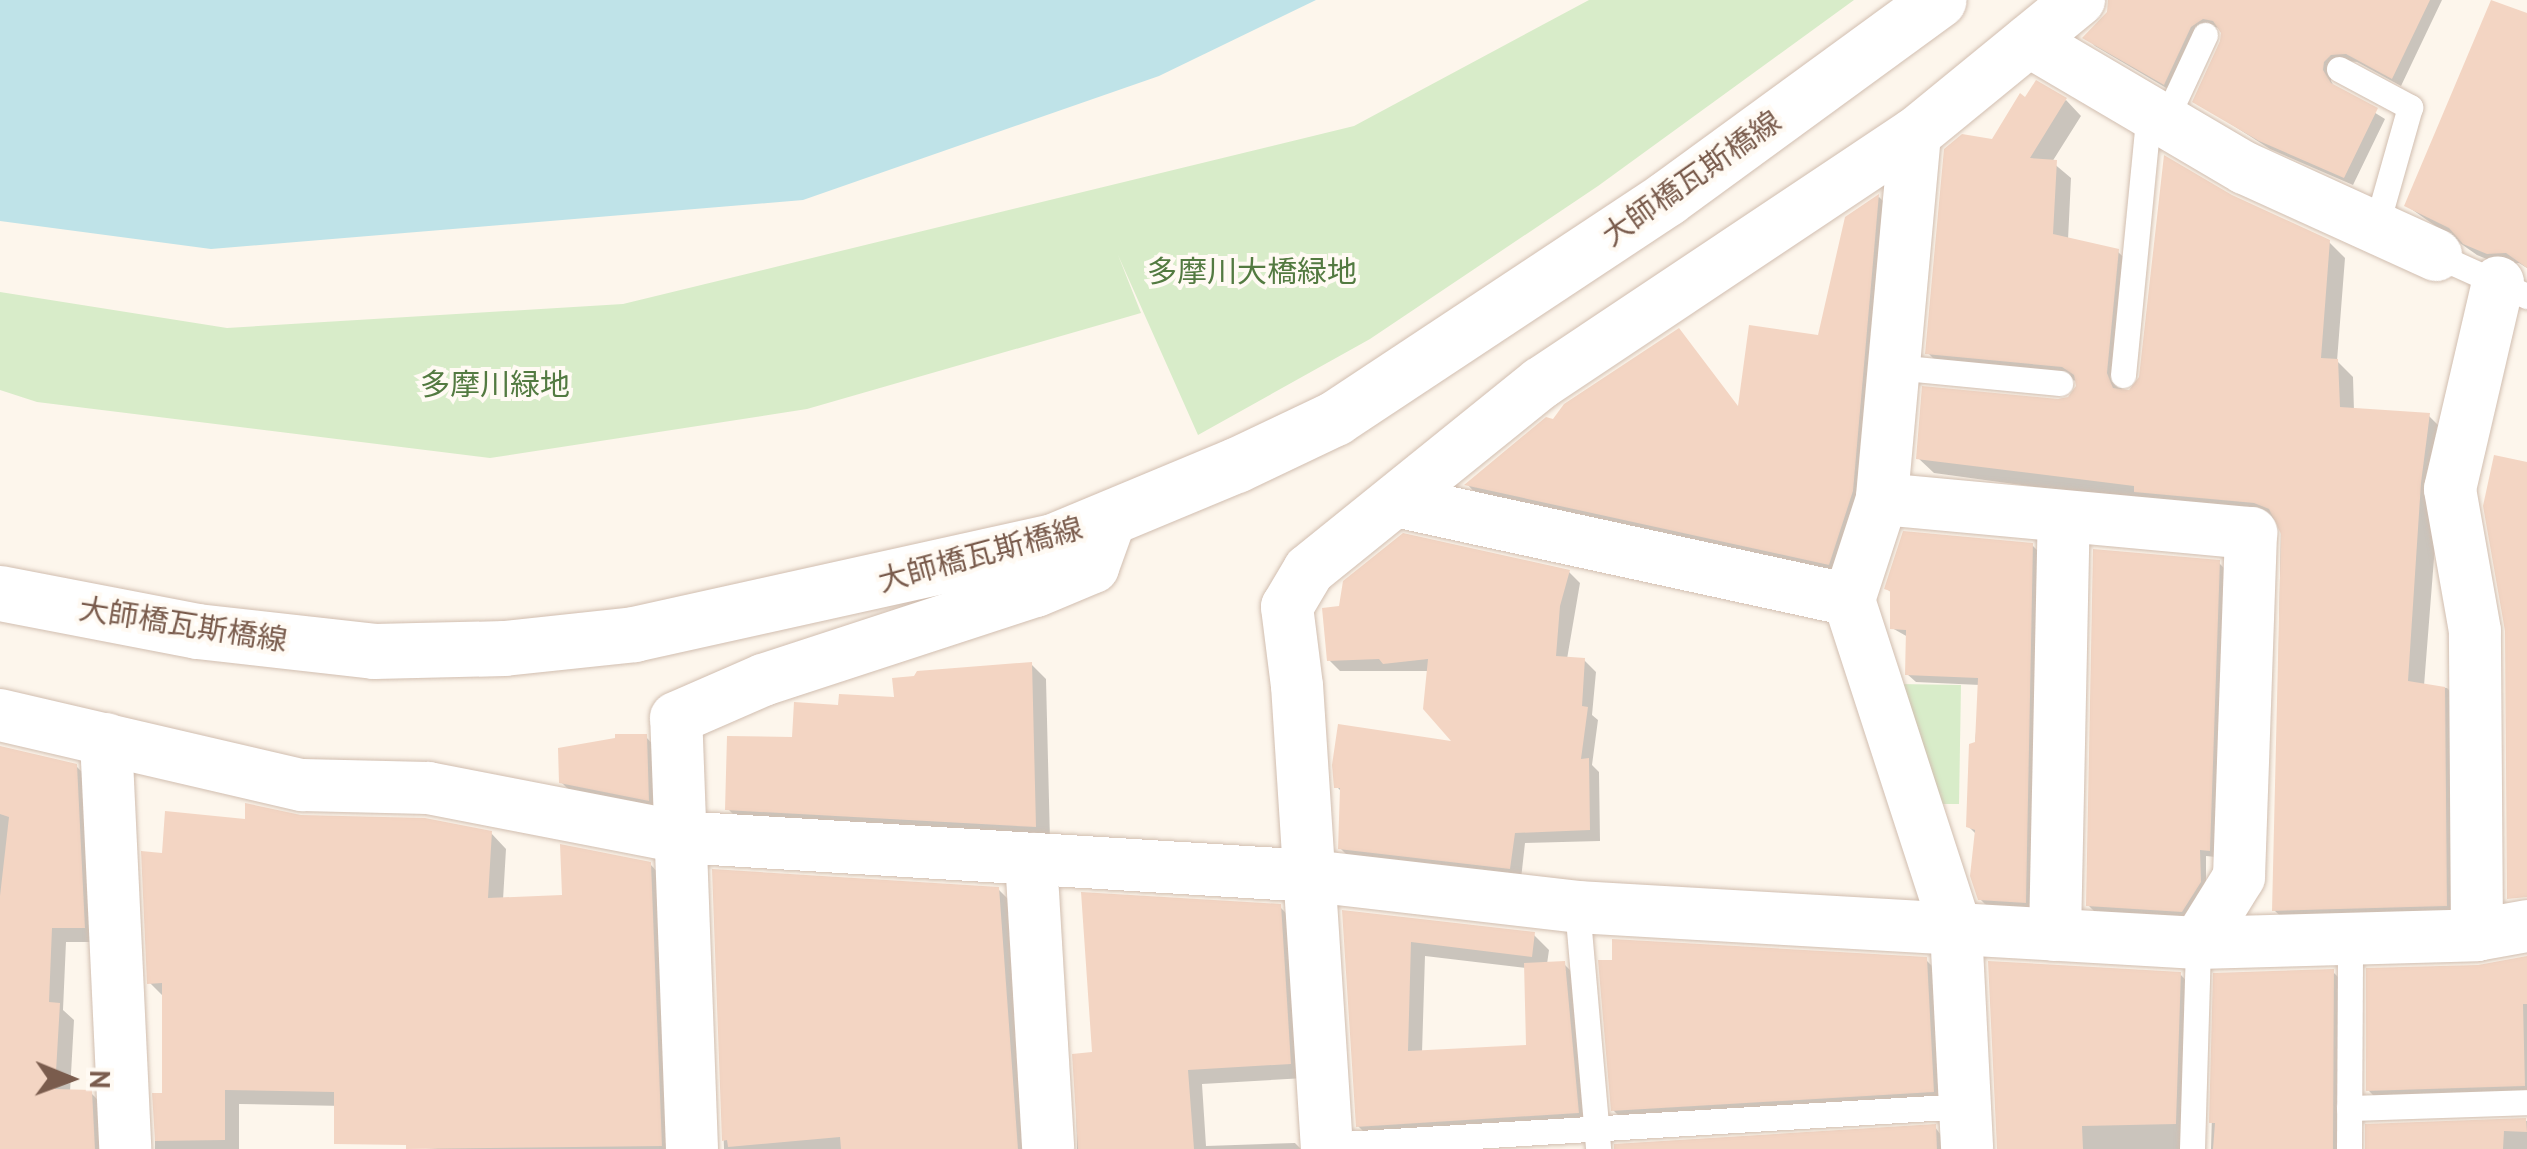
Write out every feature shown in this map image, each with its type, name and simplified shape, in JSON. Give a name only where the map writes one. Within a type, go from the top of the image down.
[{"type":"street","name":"大師橋瓦斯橋線","points":[[0,592],[196,631],[374,651],[504,648],[634,634],[815,597],[1052,541],[1334,418],[1667,198],[1938,0]]},
{"type":"street","points":[[1327,1147],[1311,876],[1277,606],[1310,570],[1541,383],[1915,134],[2079,0]]},
{"type":"street","points":[[2029,42],[2245,168],[2436,254]]},
{"type":"street","points":[[1915,134],[1882,499],[1849,600],[1956,928],[1965,1128]]},
{"type":"street","points":[[0,715],[302,785],[428,788],[678,837],[1311,876],[1578,907],[2198,942],[2502,931],[2475,631],[2450,489],[2512,289]]},
{"type":"street","points":[[1882,499],[2250,533],[2238,876],[2198,942]]},
{"type":"street","points":[[1396,500],[1849,600]]},
{"type":"street","points":[[692,1149],[676,718],[763,680],[1036,592],[1093,568],[1111,517]]},
{"type":"street","points":[[2055,934],[2064,517]]},
{"type":"street","points":[[106,739],[125,1149]]},
{"type":"street","points":[[1031,858],[1048,1149]]},
{"type":"lane","points":[[2123,375],[2157,117],[2205,35]]},
{"type":"lane","points":[[2340,70],[2410,108],[2376,227]]},
{"type":"lane","points":[[2436,254],[2512,289]]},
{"type":"lane","points":[[1894,367],[2060,382]]},
{"type":"lane","points":[[1578,907],[1597,1139]]},
{"type":"lane","points":[[2348,1149],[2350,938]]},
{"type":"lane","points":[[2192,1149],[2198,942]]},
{"type":"lane","points":[[2349,1108],[2527,1102]]},
{"type":"lane","points":[[1327,1147],[1965,1128]]},
{"type":"green space","points":[[1589,0],[1854,0],[1598,186],[1370,339],[1198,435],[1118,255],[1141,313],[807,409],[490,458],[37,402],[0,390],[0,292],[227,328],[623,304],[1354,126]]},
{"type":"green space","points":[[1898,684],[1961,685],[1959,804],[1939,804]]},
{"type":"water","points":[[0,0],[1316,0],[1159,76],[803,200],[211,249],[0,221]]},
{"type":"building","points":[[2108,0],[2430,0],[2392,79],[2346,54],[2331,55],[2324,62],[2323,70],[2331,83],[2378,108],[2344,178],[2259,141],[2192,102],[2220,41],[2221,33],[2213,21],[2203,19],[2191,27],[2164,85],[2082,38],[2107,12]]},
{"type":"building","points":[[2491,0],[2527,13],[2527,268],[2506,253],[2487,254],[2463,244],[2449,228],[2404,206]]},
{"type":"building","points":[[2036,80],[2067,98],[2030,158],[2057,160],[2053,234],[2119,249],[2107,373],[2113,388],[2129,390],[2139,377],[2164,155],[2232,195],[2330,240],[2321,358],[2338,359],[2340,407],[2430,413],[2421,483],[2408,681],[2445,687],[2445,683],[2447,906],[2272,911],[2281,534],[2269,509],[2254,503],[2134,492],[2134,486],[1916,459],[1922,386],[2058,399],[2068,397],[2076,386],[2074,375],[2062,367],[1925,354],[1944,149],[1962,134],[1992,139],[2020,93],[2025,97]]},
{"type":"building","points":[[1879,194],[1853,491],[1829,565],[1464,485],[1546,417],[1553,419],[1564,404],[1679,328],[1738,406],[1749,325],[1818,335],[1845,217]]},
{"type":"building","points":[[2494,455],[2527,462],[2527,897],[2507,899],[2505,631],[2483,506]]},
{"type":"building","points":[[1903,531],[2033,543],[2026,903],[1978,900],[1970,876],[1975,830],[1966,827],[1969,744],[1975,742],[1978,678],[1905,675],[1906,630],[1890,629],[1890,591],[1884,589]]},
{"type":"building","points":[[1403,533],[1570,570],[1560,606],[1556,656],[1585,658],[1582,706],[1588,707],[1581,759],[1589,758],[1590,830],[1515,833],[1510,869],[1338,849],[1340,788],[1334,788],[1332,765],[1338,724],[1451,741],[1423,709],[1428,659],[1383,664],[1379,659],[1327,661],[1322,608],[1339,606],[1343,581]]},
{"type":"building","points":[[2093,549],[2220,560],[2210,851],[2200,850],[2201,882],[2182,912],[2086,906]]},
{"type":"building","points":[[1032,662],[1036,827],[725,810],[727,736],[792,737],[794,702],[838,705],[839,694],[894,697],[892,678],[914,676],[917,671]]},
{"type":"building","points":[[615,734],[647,734],[649,801],[559,783],[558,748],[615,738]]},
{"type":"building","points":[[0,746],[77,764],[85,928],[52,928],[49,1002],[60,1003],[55,1089],[92,1090],[95,1149],[0,1149],[0,896],[9,817],[0,814]]},
{"type":"building","points":[[245,803],[301,815],[425,818],[492,831],[488,898],[562,895],[560,844],[651,862],[662,1146],[406,1149],[406,1145],[334,1144],[334,1092],[225,1090],[225,1140],[155,1141],[152,1093],[162,1093],[162,983],[147,984],[141,851],[162,853],[165,811],[245,819]]},
{"type":"building","points":[[712,869],[999,887],[1018,1149],[841,1149],[840,1137],[728,1147],[727,1140],[722,1141]]},
{"type":"building","points":[[1081,892],[1281,904],[1291,1064],[1188,1070],[1194,1149],[1078,1149],[1072,1054],[1092,1052]]},
{"type":"building","points":[[1342,910],[1535,932],[1532,957],[1411,942],[1408,1051],[1526,1045],[1524,963],[1565,961],[1579,1113],[1356,1127]]},
{"type":"building","points":[[1612,939],[1927,957],[1934,1092],[1611,1111],[1598,960],[1612,960]]},
{"type":"building","points":[[2527,956],[2527,1004],[2523,1004],[2525,1086],[2366,1091],[2366,968],[2478,965]]},
{"type":"building","points":[[1988,961],[2181,972],[2176,1124],[2082,1126],[2083,1149],[1997,1149]]},
{"type":"building","points":[[2334,969],[2333,1149],[2213,1149],[2215,1123],[2209,1123],[2213,973]]},
{"type":"building","points":[[2526,1118],[2527,1132],[2504,1131],[2503,1149],[2365,1149],[2365,1124]]},
{"type":"building","points":[[1936,1124],[1937,1149],[1614,1149],[1614,1144]]},
{"type":"park label","name":"多摩川大橋緑地","points":[[1252,271]]},
{"type":"park label","name":"多摩川緑地","points":[[495,384]]}]
